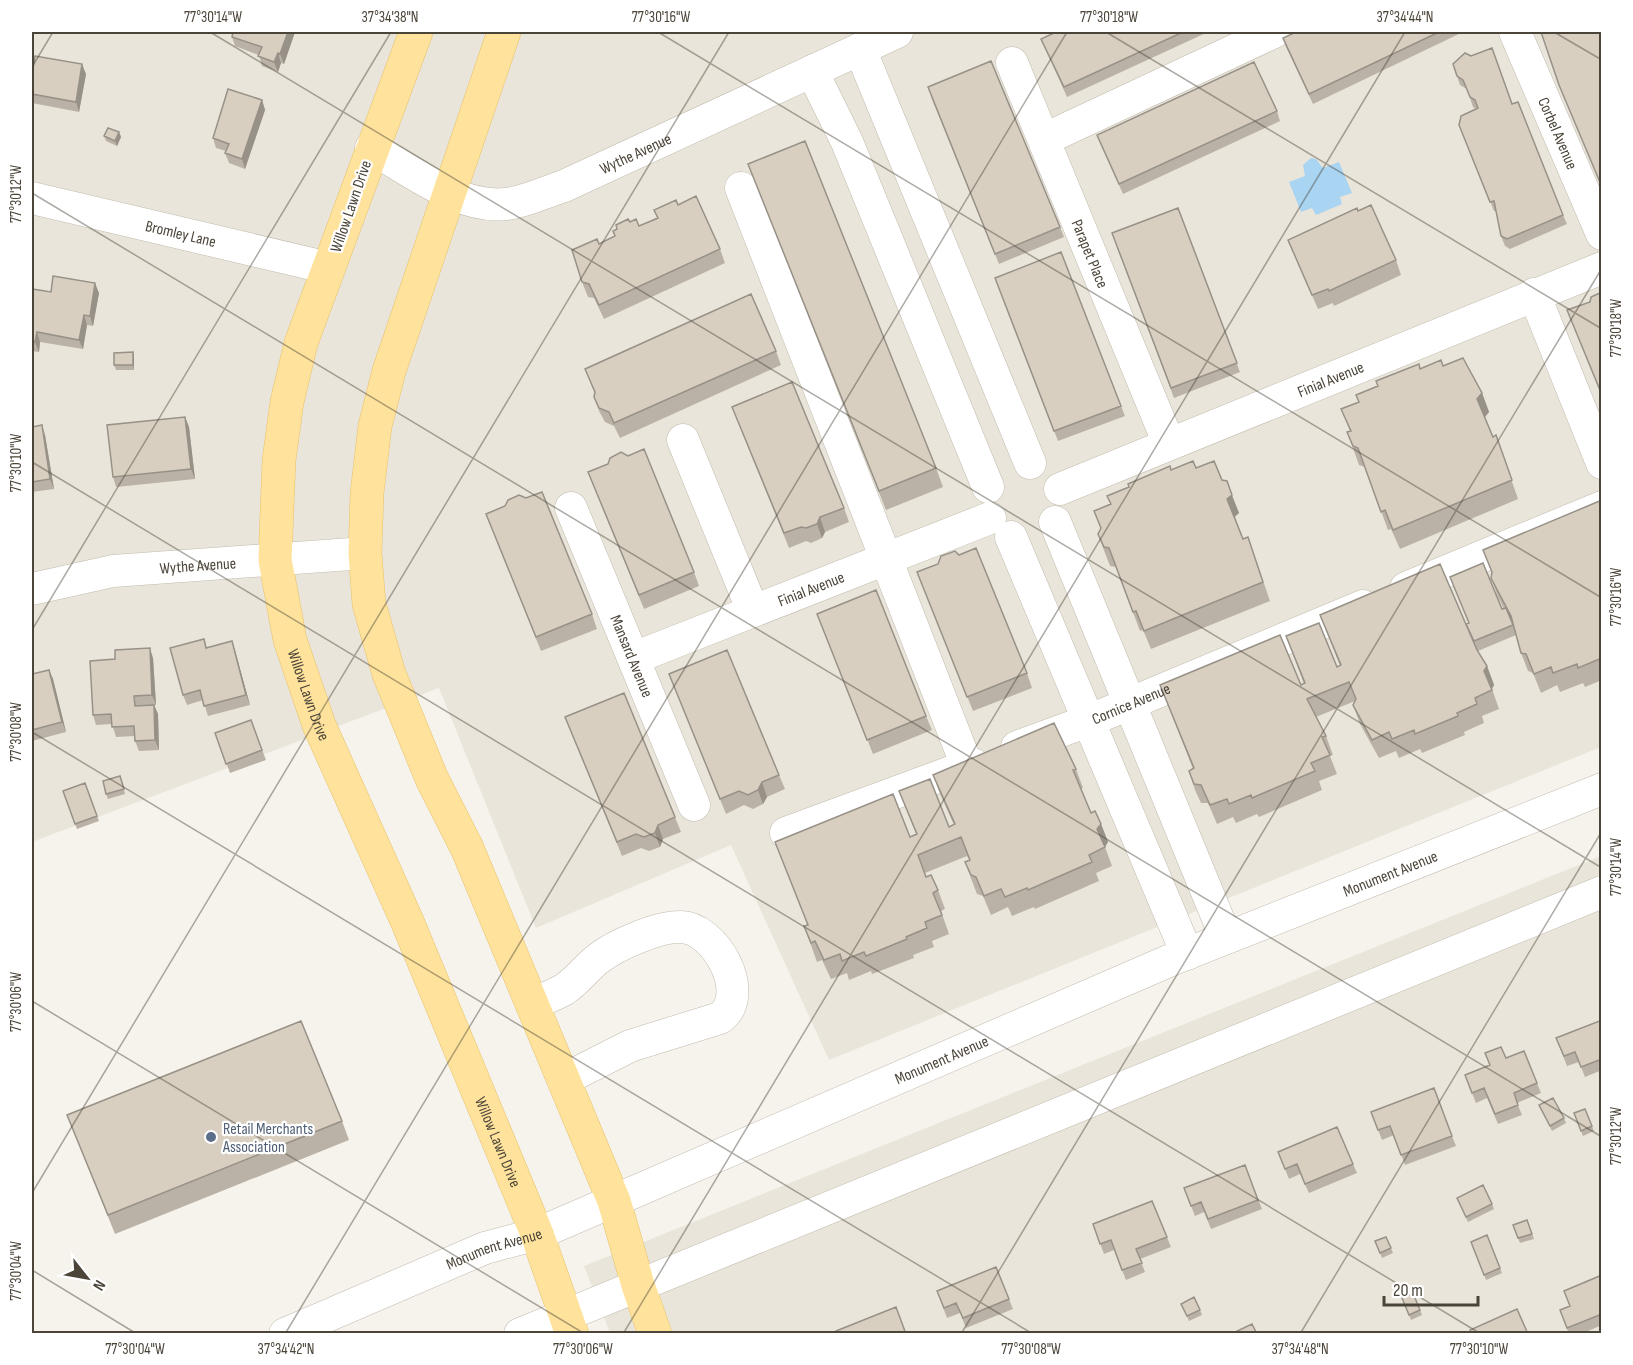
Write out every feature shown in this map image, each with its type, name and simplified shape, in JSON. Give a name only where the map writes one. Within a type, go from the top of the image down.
[{"type":"main road","name":"Willow Lawn Drive","points":[[416,32],[371,147],[301,342],[287,402],[279,460],[275,560],[291,640],[319,725],[407,921],[537,1234],[568,1324]]},
{"type":"main road","points":[[504,32],[388,371],[375,426],[367,494],[365,553],[369,604],[389,674],[432,779],[467,848],[614,1201],[638,1285],[655,1334]]},
{"type":"street","name":"Wythe Avenue","points":[[371,147],[450,192],[486,205],[508,204],[564,186],[897,32]]},
{"type":"street","points":[[1045,139],[1274,32]]},
{"type":"street","name":"Corbel Avenue","points":[[1515,32],[1602,234]]},
{"type":"street","points":[[860,49],[1030,463]]},
{"type":"street","name":"Parapet Place","points":[[1012,63],[1169,444]]},
{"type":"street","points":[[812,71],[847,142],[988,487],[986,508],[1000,528],[1088,721],[1187,954]]},
{"type":"street","points":[[741,188],[967,766]]},
{"type":"street","name":"Bromley Lane","points":[[32,198],[329,268]]},
{"type":"street","name":"Finial Avenue","points":[[1060,489],[1602,268]]},
{"type":"street","points":[[1534,294],[1602,463]]},
{"type":"street","points":[[683,440],[753,611]]},
{"type":"street","points":[[988,487],[1005,467],[1017,463],[1030,463],[1048,472],[1060,489],[1062,500],[1056,522],[1047,531],[1036,537],[1000,528]]},
{"type":"street","name":"Mansard Avenue","points":[[571,507],[694,805]]},
{"type":"street","name":"Cornice Avenue","points":[[786,833],[1088,721],[1602,507]]},
{"type":"street","points":[[1056,522],[1226,938]]},
{"type":"street","name":"Finial Avenue","points":[[634,658],[886,559],[1000,528]]},
{"type":"street","name":"Wythe Avenue","points":[[32,589],[113,571],[365,553]]},
{"type":"street","name":"Monument Avenue","points":[[285,1334],[485,1248],[537,1234],[1187,954],[1602,789]]},
{"type":"street","points":[[520,1334],[568,1324],[638,1285],[1602,892]]},
{"type":"street","points":[[532,1004],[566,988],[608,951],[669,927],[681,926],[696,931],[714,947],[728,970],[733,998],[728,1013],[720,1018],[630,1046],[563,1080]]},
{"type":"shaded area","points":[[32,32],[1601,32],[1601,747],[829,1060],[731,845],[536,928],[439,688],[32,842]]},
{"type":"shaded area","points":[[1601,856],[1601,1333],[610,1333],[584,1266]]},
{"type":"water","points":[[1311,158],[1316,159],[1323,168],[1339,162],[1352,193],[1340,197],[1342,204],[1316,215],[1312,208],[1301,212],[1289,182],[1305,176],[1303,165]]},
{"type":"building","points":[[233,32],[288,32],[280,54],[278,53],[274,62],[258,56],[262,47],[232,37]]},
{"type":"building","points":[[1056,32],[1183,32],[1064,87],[1041,39]]},
{"type":"building","points":[[1296,32],[1439,32],[1309,94],[1283,38]]},
{"type":"building","points":[[1541,32],[1602,32],[1602,187],[1559,85]]},
{"type":"building","points":[[1492,48],[1512,104],[1518,102],[1563,215],[1507,239],[1501,236],[1494,201],[1490,202],[1459,125],[1461,116],[1478,108],[1475,100],[1470,97],[1463,80],[1457,76],[1453,64],[1465,53],[1471,56]]},
{"type":"building","points":[[35,56],[82,64],[76,102],[32,94]]},
{"type":"building","points":[[991,61],[1060,227],[995,254],[928,87]]},
{"type":"building","points":[[1254,62],[1277,111],[1119,184],[1097,135]]},
{"type":"building","points":[[228,89],[262,100],[242,159],[225,153],[229,144],[213,138]]},
{"type":"building","points":[[108,128],[119,132],[115,141],[104,136]]},
{"type":"building","points":[[805,141],[936,468],[879,491],[748,164]]},
{"type":"building","points":[[696,196],[720,249],[599,305],[589,284],[582,282],[572,250],[597,239],[599,244],[615,236],[613,231],[617,229],[616,225],[628,219],[630,222],[636,219],[639,226],[658,218],[654,210],[676,200],[678,205]]},
{"type":"building","points":[[1371,205],[1396,260],[1329,291],[1328,289],[1312,295],[1288,240],[1357,208],[1358,211]]},
{"type":"building","points":[[1178,208],[1237,363],[1171,388],[1112,233]]},
{"type":"building","points":[[1061,252],[1121,406],[1054,431],[995,278]]},
{"type":"building","points":[[53,276],[95,283],[90,316],[84,315],[79,340],[37,332],[35,342],[32,342],[32,289],[51,292]]},
{"type":"building","points":[[1602,292],[1602,395],[1567,310],[1590,302],[1591,297]]},
{"type":"building","points":[[751,294],[776,351],[614,423],[609,412],[599,408],[585,369]]},
{"type":"building","points":[[133,352],[133,365],[114,365],[114,353]]},
{"type":"building","points":[[1463,358],[1482,393],[1477,399],[1493,437],[1496,435],[1512,480],[1393,530],[1385,510],[1381,512],[1358,448],[1353,446],[1347,432],[1351,431],[1341,409],[1359,402],[1356,395],[1378,386],[1376,381],[1419,364],[1420,369],[1441,360],[1443,366]]},
{"type":"building","points":[[792,382],[844,508],[820,517],[817,524],[784,533],[732,407]]},
{"type":"building","points":[[185,417],[191,469],[113,477],[107,425]]},
{"type":"building","points":[[42,425],[50,479],[32,482],[32,427]]},
{"type":"building","points":[[644,449],[694,572],[639,595],[588,472],[608,464],[610,458],[621,452],[628,456]]},
{"type":"building","points":[[1193,461],[1196,468],[1214,461],[1222,480],[1227,481],[1232,495],[1227,499],[1243,539],[1248,537],[1263,582],[1144,631],[1136,611],[1133,612],[1109,548],[1104,547],[1098,534],[1101,528],[1094,511],[1111,504],[1107,496],[1129,487],[1128,484],[1170,466],[1171,470]]},
{"type":"building","points":[[542,492],[592,614],[536,637],[486,514],[505,506],[508,500],[519,495],[526,498]]},
{"type":"building","points":[[1602,500],[1602,658],[1578,668],[1577,664],[1553,673],[1551,667],[1534,674],[1526,654],[1521,653],[1511,616],[1491,578],[1492,572],[1483,550]]},
{"type":"building","points":[[976,548],[1027,673],[967,697],[917,572],[938,564],[941,556],[955,551],[959,555]]},
{"type":"building","points":[[1483,563],[1502,609],[1506,608],[1513,625],[1474,641],[1450,577]]},
{"type":"building","points":[[1440,564],[1477,650],[1487,666],[1484,671],[1492,690],[1475,698],[1477,704],[1457,713],[1458,716],[1415,734],[1414,730],[1392,739],[1389,732],[1372,740],[1353,705],[1356,699],[1349,682],[1307,699],[1326,736],[1322,737],[1330,755],[1311,763],[1315,771],[1252,798],[1251,795],[1229,804],[1227,799],[1210,805],[1201,785],[1194,784],[1189,771],[1194,768],[1160,685],[1280,635],[1301,685],[1305,683],[1286,636],[1319,623],[1337,667],[1341,665],[1320,615]]},
{"type":"building","points":[[876,590],[926,716],[867,740],[817,614]]},
{"type":"building","points":[[204,639],[206,648],[232,641],[246,695],[204,706],[200,690],[183,695],[170,648]]},
{"type":"building","points":[[150,648],[152,695],[134,696],[135,706],[154,705],[155,740],[135,741],[134,726],[112,727],[111,714],[93,715],[90,661],[115,659],[115,650]]},
{"type":"building","points":[[727,650],[779,775],[762,782],[758,790],[748,795],[739,791],[720,799],[669,674]]},
{"type":"building","points":[[49,670],[62,722],[32,730],[32,674]]},
{"type":"building","points":[[624,693],[675,817],[658,825],[655,833],[644,837],[636,834],[617,842],[565,717]]},
{"type":"building","points":[[251,720],[262,750],[226,764],[215,733]]},
{"type":"building","points":[[1054,723],[1076,769],[1073,770],[1091,813],[1095,811],[1101,824],[1097,829],[1105,847],[1089,855],[1092,862],[1028,890],[1027,888],[1005,897],[1001,889],[984,896],[976,877],[971,875],[965,862],[970,860],[961,837],[918,855],[926,877],[931,875],[938,890],[933,893],[942,915],[925,922],[927,928],[906,937],[907,939],[866,956],[864,952],[842,961],[840,954],[824,960],[815,941],[811,943],[804,926],[808,925],[775,842],[893,794],[910,837],[917,834],[899,791],[930,779],[949,827],[955,824],[933,775]]},
{"type":"building","points":[[120,776],[124,789],[106,794],[103,781]]},
{"type":"building","points":[[85,783],[97,816],[75,824],[63,791]]},
{"type":"building","points":[[1602,1020],[1602,1059],[1581,1067],[1575,1052],[1564,1056],[1556,1038]]},
{"type":"building","name":"Retail Merchants Association","points":[[301,1021],[342,1121],[108,1215],[67,1115]]},
{"type":"building","points":[[1501,1047],[1506,1058],[1524,1051],[1537,1083],[1514,1093],[1518,1105],[1495,1114],[1484,1088],[1472,1093],[1465,1075],[1490,1065],[1485,1053]]},
{"type":"building","points":[[1434,1088],[1452,1136],[1401,1155],[1390,1126],[1378,1130],[1371,1112]]},
{"type":"building","points":[[1553,1098],[1564,1118],[1550,1126],[1539,1105]]},
{"type":"building","points":[[1585,1109],[1592,1126],[1581,1131],[1574,1113]]},
{"type":"building","points":[[1337,1127],[1353,1164],[1305,1184],[1297,1164],[1285,1169],[1278,1152]]},
{"type":"building","points":[[1245,1165],[1258,1200],[1208,1219],[1201,1202],[1191,1206],[1184,1188]]},
{"type":"building","points":[[1483,1185],[1492,1204],[1466,1217],[1457,1198]]},
{"type":"building","points":[[1152,1201],[1167,1237],[1136,1249],[1142,1263],[1122,1270],[1111,1240],[1100,1244],[1093,1224]]},
{"type":"building","points":[[1527,1220],[1532,1234],[1518,1238],[1513,1225]]},
{"type":"building","points":[[1487,1235],[1500,1268],[1484,1275],[1471,1242]]},
{"type":"building","points":[[1386,1237],[1391,1248],[1380,1253],[1375,1241]]},
{"type":"building","points":[[996,1267],[1009,1299],[963,1318],[956,1303],[944,1308],[937,1291]]},
{"type":"building","points":[[1602,1275],[1602,1314],[1567,1328],[1560,1310],[1570,1306],[1564,1291]]},
{"type":"building","points":[[1413,1293],[1420,1310],[1409,1315],[1402,1298]]},
{"type":"building","points":[[1194,1297],[1200,1310],[1187,1316],[1181,1304]]},
{"type":"building","points":[[896,1307],[906,1334],[837,1334],[836,1331]]},
{"type":"building","points":[[1517,1309],[1528,1334],[1472,1334],[1470,1330]]},
{"type":"building","points":[[1252,1324],[1257,1334],[1236,1334],[1235,1332]]},
{"type":"place","name":"Retail Merchants Association","points":[[211,1137]]}]
